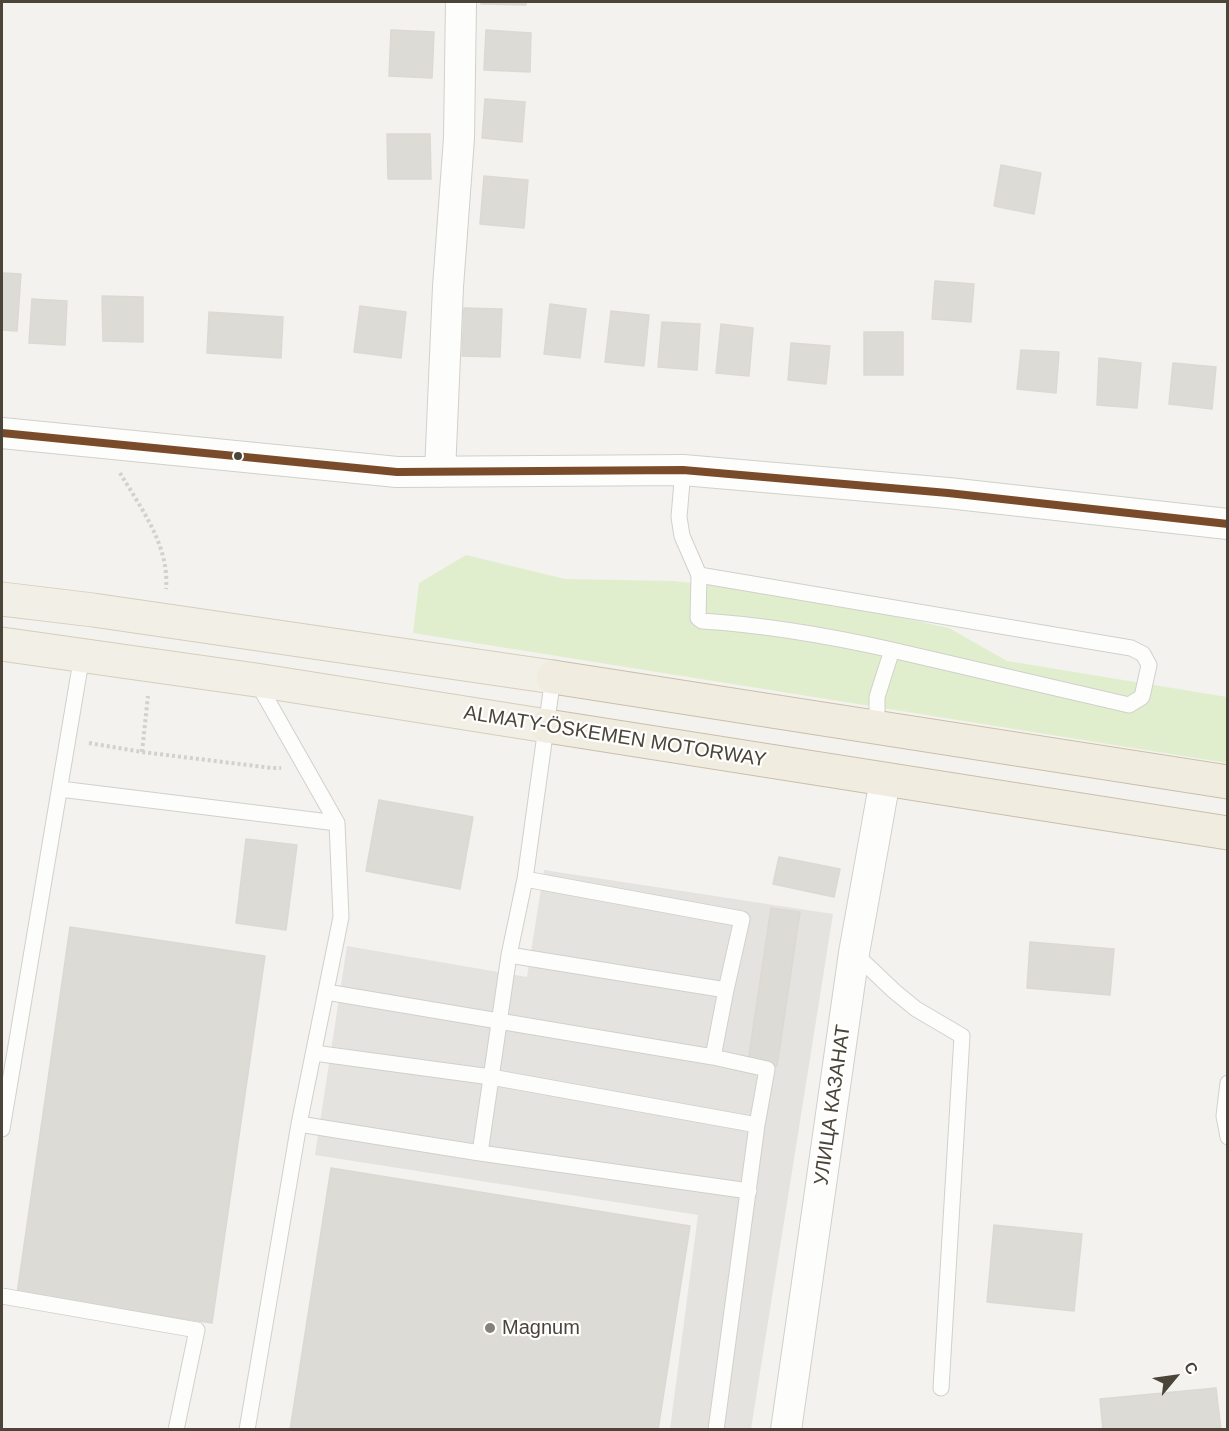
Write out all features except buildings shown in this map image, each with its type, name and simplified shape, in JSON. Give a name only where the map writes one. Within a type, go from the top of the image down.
[{"type":"highway","points":[[553,677],[1227,782]]},
{"type":"highway","name":"ALMATY-ÖSKEMEN MOTORWAY","points":[[547,726],[1227,833]]},
{"type":"main road","points":[[2,599],[553,677]]},
{"type":"main road","name":"ALMATY-ÖSKEMEN MOTORWAY","points":[[2,644],[547,726]]},
{"type":"street","points":[[440,472],[448,287],[459,138],[461,2]]},
{"type":"street","points":[[2,433],[397,472],[683,470],[948,493],[1227,524]]},
{"type":"street","name":"УЛИЦА КАЗАНАТ","points":[[786,1430],[854,953],[885,780]]},
{"type":"lane","points":[[683,470],[679,517],[682,536],[699,575],[698,617],[702,621],[768,628],[892,650],[1130,705],[1142,697],[1149,665],[1143,654],[1131,648],[699,575]]},
{"type":"lane","points":[[877,727],[877,698],[892,650]]},
{"type":"lane","points":[[2,1129],[82,656]]},
{"type":"lane","points":[[480,1153],[509,955],[525,879],[553,677]]},
{"type":"lane","points":[[246,1430],[299,1124],[341,917],[337,823],[256,681]]},
{"type":"lane","points":[[60,789],[337,823]]},
{"type":"lane","points":[[525,879],[742,919],[713,1057]]},
{"type":"lane","points":[[854,953],[916,1009],[962,1036],[941,1388]]},
{"type":"lane","points":[[509,955],[726,990]]},
{"type":"lane","points":[[326,992],[713,1057],[767,1069],[757,1125],[716,1430]]},
{"type":"lane","points":[[314,1053],[491,1077],[757,1125]]},
{"type":"lane","points":[[1227,1083],[1224,1116],[1227,1137]]},
{"type":"lane","points":[[299,1124],[480,1153],[749,1191]]},
{"type":"lane","points":[[2,1296],[197,1330],[176,1430]]},
{"type":"path","points":[[104,444],[156,537],[165,558],[167,577],[162,620]]},
{"type":"path","points":[[142,752],[151,665]]},
{"type":"path","points":[[68,740],[142,752],[272,768],[304,766]]},
{"type":"green space","points":[[466,555],[565,579],[674,581],[790,594],[949,628],[1007,661],[1227,697],[1227,763],[413,633],[419,583]]},
{"type":"shaded area","points":[[544,870],[833,914],[751,1429],[670,1429],[698,1215],[315,1155],[347,946],[527,977]]},
{"type":"transit line","points":[[2,433],[397,472],[683,470],[948,493],[1228,524]]},
{"type":"place","name":"Magnum","points":[[490,1328]]}]
